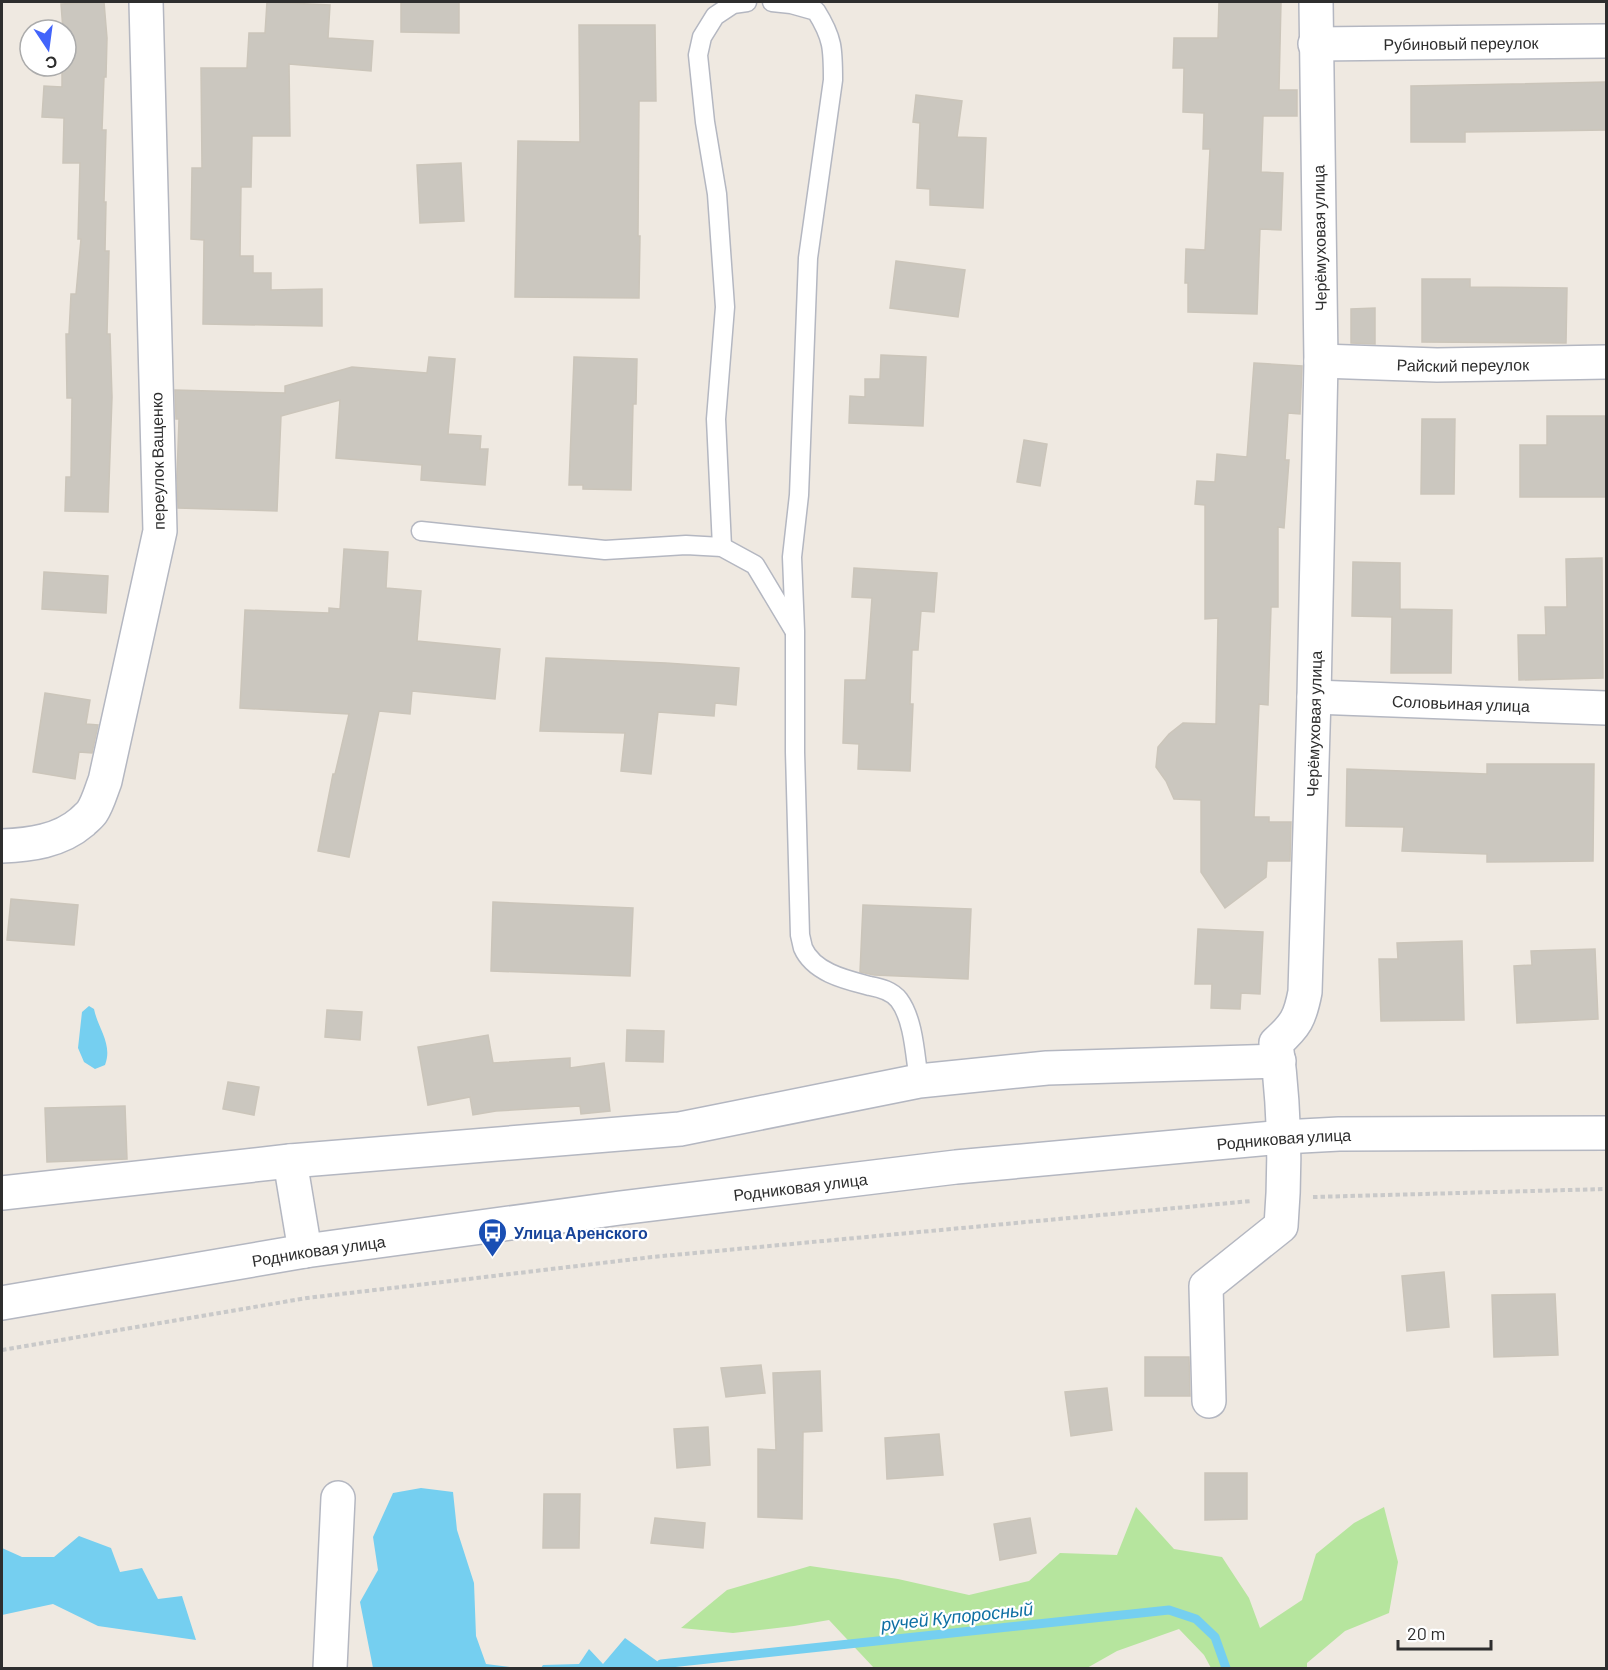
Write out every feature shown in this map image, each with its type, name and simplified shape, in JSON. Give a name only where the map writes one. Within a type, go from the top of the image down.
[{"type":"street","name":"переулок Ващенко","points":[[2,846],[42,841],[63,834],[92,812],[105,781],[160,531],[146,2]]},
{"type":"street","name":"Черёмуховая улица","points":[[1209,1401],[1206,1286],[1281,1226],[1284,1198],[1283,1137],[1276,1043],[1290,1030],[1301,1012],[1305,992],[1322,362],[1316,2]]},
{"type":"street","name":"Рубиновый переулок","points":[[1315,44],[1606,41]]},
{"type":"street","name":"Райский переулок","points":[[1322,362],[1437,365],[1606,362]]},
{"type":"street","name":"Соловьиная улица","points":[[1314,697],[1606,708]]},
{"type":"street","points":[[2,1193],[290,1161],[680,1129],[919,1081],[1047,1068],[1279,1061]]},
{"type":"street","name":"Родниковая улица","points":[[2,1303],[305,1251],[620,1208],[956,1167],[1283,1137],[1339,1134],[1606,1133]]},
{"type":"street","points":[[290,1161],[305,1251]]},
{"type":"street","points":[[330,1668],[338,1498]]},
{"type":"lane","points":[[722,548],[716,419],[725,307],[717,194],[705,122],[698,55],[702,37],[715,16],[733,4],[747,2]]},
{"type":"lane","points":[[772,2],[791,4],[816,11],[828,30],[833,53],[833,80],[808,258],[799,495],[792,557],[800,935],[803,948],[810,960],[823,969],[839,977],[886,990],[897,997],[909,1023],[919,1081]]},
{"type":"lane","points":[[421,531],[605,550],[686,544],[722,548],[754,565],[795,631]]},
{"type":"path","points":[[2,1350],[307,1298],[652,1257],[1284,1198],[1606,1189]]},
{"type":"green space","points":[[1136,1507],[1174,1549],[1222,1557],[1249,1598],[1260,1628],[1302,1600],[1316,1554],[1354,1523],[1384,1507],[1398,1562],[1389,1613],[1345,1631],[1307,1663],[1307,1668],[1211,1668],[1204,1655],[1179,1629],[1117,1651],[1087,1668],[874,1668],[829,1620],[733,1633],[681,1628],[727,1590],[810,1566],[898,1579],[969,1595],[1029,1581],[1060,1553],[1117,1555]]},
{"type":"water","points":[[89,1006],[94,1009],[107,1050],[105,1065],[95,1069],[84,1062],[78,1048],[82,1012]]},
{"type":"water","points":[[421,1488],[453,1492],[457,1530],[474,1583],[476,1636],[486,1664],[518,1668],[373,1668],[360,1602],[378,1570],[373,1537],[393,1493]]},
{"type":"water","points":[[79,1536],[111,1548],[120,1572],[142,1568],[158,1599],[182,1596],[196,1640],[98,1626],[53,1604],[2,1615],[2,1548],[22,1557],[54,1557]]},
{"type":"water","points":[[625,1638],[661,1664],[660,1668],[541,1668],[543,1665],[579,1664],[589,1649],[603,1664]]},
{"type":"building","points":[[104,2],[107,38],[102,130],[106,130],[105,251],[109,251],[107,334],[110,334],[112,397],[108,512],[65,511],[66,477],[71,477],[72,398],[67,398],[66,334],[69,334],[71,294],[76,294],[81,239],[78,239],[80,163],[63,163],[64,118],[42,117],[44,86],[62,87],[62,78],[78,78],[78,18],[62,18],[61,4]]},
{"type":"building","points":[[267,2],[330,5],[328,38],[373,41],[371,71],[289,64],[290,136],[252,136],[251,187],[241,187],[240,256],[253,256],[253,273],[271,273],[271,290],[322,289],[322,326],[203,324],[204,240],[191,239],[192,168],[202,168],[201,68],[247,68],[249,33],[265,33]]},
{"type":"building","points":[[401,2],[459,2],[459,33],[401,32]]},
{"type":"building","points":[[1219,2],[1281,2],[1279,90],[1297,90],[1297,116],[1263,116],[1261,172],[1283,173],[1281,230],[1260,229],[1257,314],[1188,312],[1188,283],[1185,283],[1186,249],[1205,250],[1210,149],[1203,149],[1204,113],[1183,112],[1184,68],[1173,68],[1174,38],[1218,38]]},
{"type":"building","points":[[579,25],[655,25],[656,101],[639,101],[639,298],[515,297],[518,141],[580,142]]},
{"type":"building","points":[[1606,82],[1606,130],[1465,132],[1465,142],[1411,142],[1411,86]]},
{"type":"building","points":[[916,95],[962,101],[957,137],[986,138],[983,208],[930,205],[930,189],[917,188],[920,123],[913,122]]},
{"type":"building","points":[[461,163],[464,221],[420,223],[417,165]]},
{"type":"building","points":[[896,261],[965,270],[958,317],[890,308]]},
{"type":"building","points":[[1422,279],[1470,279],[1470,287],[1567,288],[1566,343],[1422,342]]},
{"type":"building","points":[[1375,308],[1375,344],[1351,343],[1351,309]]},
{"type":"building","points":[[881,355],[926,357],[923,426],[849,423],[850,396],[865,397],[865,379],[880,379]]},
{"type":"building","points":[[429,357],[455,359],[448,434],[481,436],[480,449],[488,449],[485,485],[421,480],[422,465],[336,458],[340,400],[281,416],[277,511],[178,508],[179,419],[176,419],[175,390],[285,393],[285,386],[352,367],[427,373]]},
{"type":"building","points":[[574,357],[637,359],[636,404],[633,404],[631,490],[583,489],[583,485],[569,485]]},
{"type":"building","points":[[1254,363],[1302,366],[1300,414],[1288,413],[1285,460],[1289,460],[1284,528],[1278,527],[1278,607],[1271,607],[1268,705],[1259,704],[1254,817],[1269,817],[1269,822],[1291,822],[1290,861],[1267,861],[1266,877],[1225,908],[1201,872],[1201,800],[1174,799],[1166,781],[1156,767],[1158,747],[1183,723],[1216,724],[1218,618],[1205,619],[1205,505],[1195,504],[1197,481],[1215,482],[1217,454],[1247,457]]},
{"type":"building","points":[[1547,416],[1605,416],[1606,497],[1520,497],[1520,445],[1547,445]]},
{"type":"building","points":[[1422,419],[1455,419],[1454,494],[1421,494]]},
{"type":"building","points":[[1024,440],[1047,444],[1040,486],[1017,482]]},
{"type":"building","points":[[344,549],[388,552],[386,588],[421,591],[417,641],[500,649],[495,699],[412,691],[410,714],[379,711],[349,857],[318,851],[333,774],[335,774],[349,714],[240,708],[245,610],[329,613],[329,608],[340,609]]},
{"type":"building","points":[[1602,558],[1603,678],[1519,680],[1518,635],[1546,635],[1545,607],[1567,607],[1566,559]]},
{"type":"building","points":[[1353,562],[1400,563],[1400,609],[1452,610],[1451,673],[1391,673],[1392,617],[1352,616]]},
{"type":"building","points":[[854,568],[937,573],[934,612],[921,611],[918,650],[912,650],[910,704],[913,704],[910,771],[858,769],[859,744],[843,743],[845,680],[866,680],[872,598],[852,597]]},
{"type":"building","points":[[44,572],[108,576],[106,613],[42,609]]},
{"type":"building","points":[[546,658],[739,668],[736,705],[715,703],[714,716],[658,712],[651,774],[621,771],[625,733],[540,731]]},
{"type":"building","points":[[45,693],[90,700],[86,724],[98,725],[92,753],[79,752],[75,779],[33,772]]},
{"type":"building","points":[[1487,764],[1594,764],[1593,861],[1487,862],[1487,854],[1402,851],[1404,827],[1346,826],[1347,769],[1487,774]]},
{"type":"building","points":[[11,899],[78,905],[74,945],[7,940]]},
{"type":"building","points":[[493,902],[633,908],[630,976],[491,971]]},
{"type":"building","points":[[863,905],[971,909],[968,979],[874,975],[860,972]]},
{"type":"building","points":[[1198,929],[1263,932],[1260,994],[1241,993],[1240,1009],[1211,1008],[1212,984],[1195,984]]},
{"type":"building","points":[[1462,941],[1464,1020],[1381,1021],[1379,959],[1398,959],[1397,943]]},
{"type":"building","points":[[1595,949],[1598,1019],[1517,1023],[1514,966],[1532,965],[1531,951]]},
{"type":"building","points":[[327,1010],[362,1012],[360,1040],[325,1037]]},
{"type":"building","points":[[627,1030],[664,1031],[663,1062],[626,1061]]},
{"type":"building","points":[[488,1035],[493,1063],[570,1058],[570,1068],[604,1063],[610,1111],[581,1114],[580,1106],[496,1111],[473,1115],[470,1097],[428,1105],[418,1047]]},
{"type":"building","points":[[228,1082],[259,1087],[254,1115],[223,1109]]},
{"type":"building","points":[[125,1106],[127,1159],[47,1162],[45,1108]]},
{"type":"building","points":[[1444,1272],[1449,1327],[1407,1331],[1402,1276]]},
{"type":"building","points":[[1555,1294],[1558,1355],[1494,1357],[1492,1295]]},
{"type":"building","points":[[1145,1357],[1189,1357],[1190,1396],[1145,1396]]},
{"type":"building","points":[[761,1365],[765,1393],[726,1397],[721,1368]]},
{"type":"building","points":[[820,1371],[822,1431],[803,1432],[802,1519],[758,1517],[758,1449],[776,1450],[773,1373]]},
{"type":"building","points":[[1107,1388],[1112,1430],[1071,1436],[1065,1392]]},
{"type":"building","points":[[708,1427],[710,1465],[677,1468],[674,1429]]},
{"type":"building","points":[[939,1434],[943,1475],[887,1479],[885,1438]]},
{"type":"building","points":[[1205,1473],[1247,1473],[1247,1519],[1205,1520]]},
{"type":"building","points":[[544,1494],[580,1494],[579,1548],[543,1548]]},
{"type":"building","points":[[655,1518],[705,1523],[703,1548],[651,1543]]},
{"type":"building","points":[[1030,1518],[1036,1553],[1000,1560],[994,1524]]},
{"type":"waterway","name":"ручей Купоросный","points":[[661,1664],[1169,1610],[1196,1619],[1215,1637],[1226,1668]]},
{"type":"place","name":"Улица Аренского","points":[[493,1258]]}]
